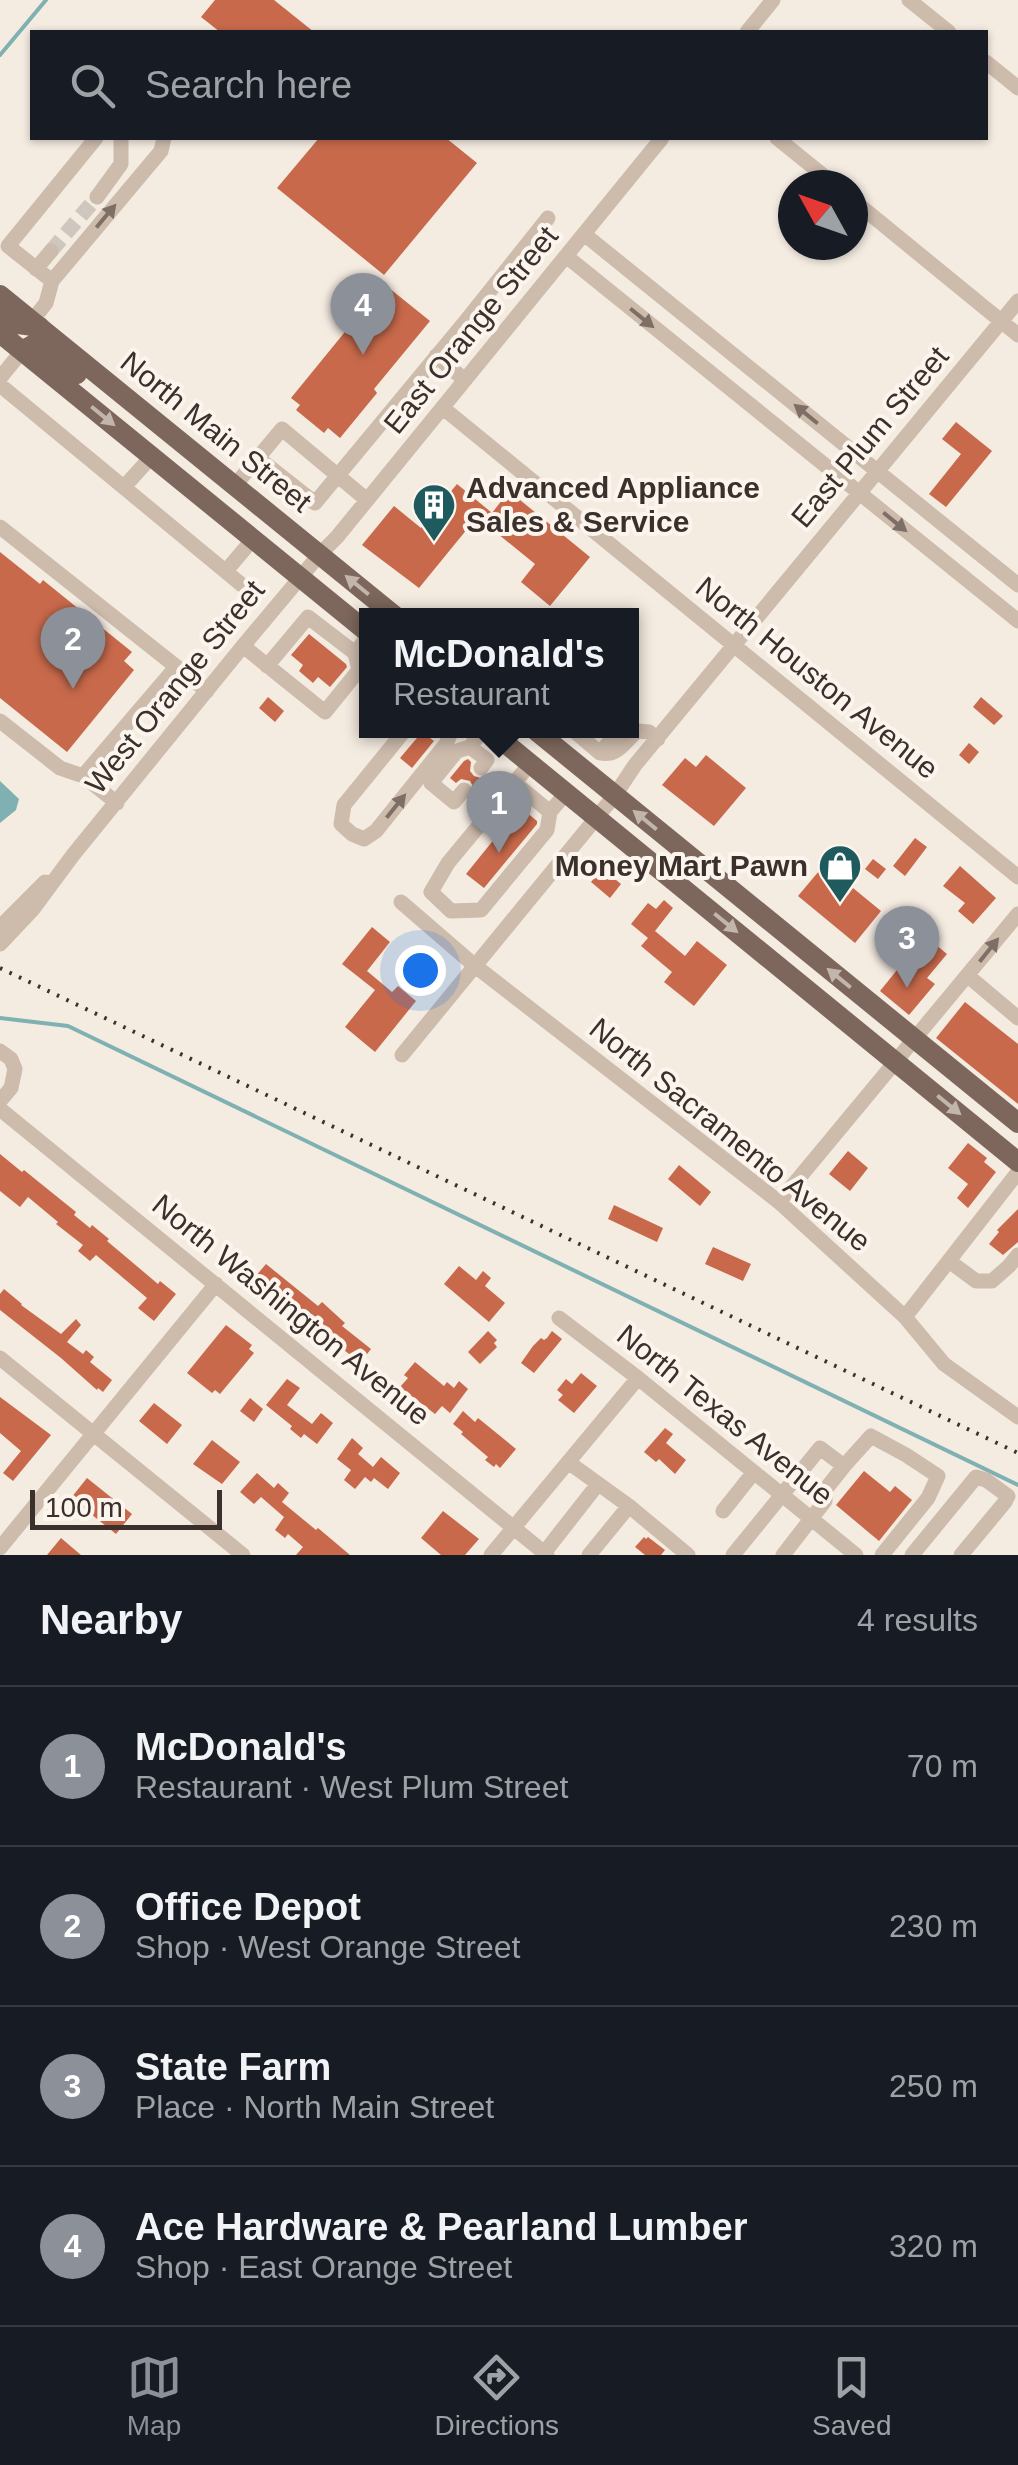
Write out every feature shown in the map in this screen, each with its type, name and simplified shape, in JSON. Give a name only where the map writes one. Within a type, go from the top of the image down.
[{"type":"main road","name":"North Main Street","points":[[0,295],[385,608]]},
{"type":"main road","points":[[0,315],[11,323],[36,324]]},
{"type":"main road","name":"North Main Street","points":[[0,332],[359,624]]},
{"type":"main road","points":[[22,350],[36,343],[83,379],[112,385]]},
{"type":"main road","points":[[496,738],[1018,1162]]},
{"type":"main road","points":[[548,738],[1018,1124]]},
{"type":"street","points":[[749,30],[773,0]]},
{"type":"street","points":[[909,0],[946,30]]},
{"type":"street","points":[[988,64],[1018,88]]},
{"type":"street","points":[[52,281],[8,246],[94,140]]},
{"type":"street","points":[[97,197],[121,164],[121,140]]},
{"type":"street","points":[[36,324],[52,281],[160,151],[163,140]]},
{"type":"street","name":"East Orange Street","points":[[320,554],[660,140]]},
{"type":"street","points":[[779,140],[816,170]]},
{"type":"street","points":[[868,212],[1018,334]]},
{"type":"street","points":[[258,458],[315,502],[548,218]]},
{"type":"street","points":[[584,234],[1018,585]]},
{"type":"street","points":[[36,269],[52,251]]},
{"type":"street","points":[[566,256],[1018,621]]},
{"type":"street","name":"East Plum Street","points":[[402,1055],[1018,301]]},
{"type":"street","points":[[22,350],[0,381],[242,584]]},
{"type":"street","points":[[436,356],[465,380]]},
{"type":"street","name":"North Houston Avenue","points":[[442,408],[1018,877]]},
{"type":"street","points":[[236,484],[282,430],[367,500]]},
{"type":"street","points":[[124,487],[152,456]]},
{"type":"street","points":[[0,527],[207,691]]},
{"type":"street","points":[[226,572],[254,539]]},
{"type":"street","name":"West Orange Street","points":[[0,944],[33,909],[320,554]]},
{"type":"street","points":[[320,626],[336,606]]},
{"type":"street","points":[[244,646],[267,666],[325,712],[359,670],[355,653],[308,617],[267,666]]},
{"type":"street","points":[[355,653],[359,648]]},
{"type":"street","points":[[84,776],[176,666]]},
{"type":"street","points":[[0,720],[60,768],[84,776],[117,803]]},
{"type":"street","points":[[639,731],[658,738]]},
{"type":"street","points":[[398,738],[344,805],[341,824],[357,838],[370,837],[442,750],[447,738]]},
{"type":"street","points":[[464,790],[454,802],[431,783],[457,752],[478,738]]},
{"type":"street","points":[[572,760],[593,743],[605,755],[619,751],[631,738]]},
{"type":"street","points":[[470,747],[487,760],[481,768]]},
{"type":"street","points":[[504,928],[481,910],[451,911],[431,892],[448,862],[530,764]]},
{"type":"street","points":[[515,783],[550,812]]},
{"type":"street","points":[[481,910],[546,830],[550,812],[566,794]]},
{"type":"street","name":"West Orange Street","points":[[0,927],[73,855]]},
{"type":"street","name":"North Sacramento Avenue","points":[[400,902],[474,965],[779,1202],[905,1317],[944,1364],[1018,1417]]},
{"type":"street","points":[[779,1202],[1017,916]]},
{"type":"street","points":[[968,976],[1018,1018]]},
{"type":"street","points":[[0,1052],[16,1068],[11,1088],[0,1101]]},
{"type":"street","name":"North Washington Avenue","points":[[0,1109],[545,1554]]},
{"type":"street","points":[[905,1317],[1018,1172]]},
{"type":"street","points":[[948,1262],[976,1280],[992,1281],[1018,1255]]},
{"type":"street","points":[[0,1548],[216,1284]]},
{"type":"street","name":"North Texas Avenue","points":[[559,1318],[856,1555]]},
{"type":"street","points":[[0,1358],[243,1555]]},
{"type":"street","points":[[492,1555],[638,1378]]},
{"type":"street","points":[[782,1555],[825,1501],[825,1490],[871,1436],[938,1476],[928,1498],[882,1555]]},
{"type":"street","points":[[733,1555],[820,1448],[844,1466]]},
{"type":"street","points":[[568,1462],[629,1506],[686,1555]]},
{"type":"street","points":[[724,1511],[754,1472]]},
{"type":"street","points":[[912,1555],[976,1477],[1008,1496],[961,1555]]},
{"type":"street","points":[[545,1554],[598,1484]]},
{"type":"street","points":[[589,1555],[629,1506]]},
{"type":"water","points":[[0,781],[19,799],[16,810],[0,823]]},
{"type":"building","points":[[215,0],[274,0],[312,30],[217,30],[201,17]]},
{"type":"building","points":[[317,140],[448,140],[477,163],[384,275],[277,188]]},
{"type":"building","points":[[384,284],[430,321],[340,438],[328,428],[324,433],[296,410],[300,405],[291,398]]},
{"type":"building","points":[[956,422],[992,451],[946,507],[929,494],[961,454],[942,439]]},
{"type":"building","points":[[457,484],[492,513],[509,491],[590,557],[550,606],[521,582],[535,564],[477,517],[419,588],[362,545],[394,506],[421,528]]},
{"type":"building","points":[[0,552],[40,584],[43,580],[132,652],[124,661],[134,670],[67,752],[0,698]]},
{"type":"building","points":[[309,634],[346,664],[330,687],[318,677],[313,683],[299,671],[303,665],[291,655]]},
{"type":"building","points":[[268,697],[284,711],[275,722],[259,708]]},
{"type":"building","points":[[981,697],[1003,716],[994,725],[973,707]]},
{"type":"building","points":[[417,738],[434,741],[412,768],[400,758]]},
{"type":"building","points":[[969,743],[979,752],[969,764],[959,755]]},
{"type":"building","points":[[706,755],[746,788],[714,826],[662,785],[685,758],[696,767]]},
{"type":"building","points":[[468,759],[474,776],[484,779],[475,790],[470,781],[461,779],[456,783],[450,778]]},
{"type":"building","points":[[520,807],[537,824],[484,888],[466,874]]},
{"type":"building","points":[[915,838],[927,847],[905,876],[893,866]]},
{"type":"building","points":[[612,857],[620,863],[610,875],[621,884],[610,898],[591,882]]},
{"type":"building","points":[[873,859],[886,869],[878,879],[865,869]]},
{"type":"building","points":[[960,866],[996,898],[973,924],[958,911],[965,903],[943,886]]},
{"type":"building","name":"Money Mart Pawn","points":[[819,871],[848,895],[853,888],[881,911],[855,943],[798,896]]},
{"type":"building","points":[[664,900],[673,908],[655,931],[685,956],[697,941],[727,965],[694,1006],[664,982],[672,972],[641,946],[648,938],[631,924],[648,903],[656,909]]},
{"type":"building","points":[[899,914],[947,954],[927,978],[935,984],[909,1015],[880,991],[914,949],[889,927]]},
{"type":"building","points":[[372,927],[390,942],[367,971],[392,992],[398,986],[416,1001],[375,1052],[345,1027],[375,990],[342,964]]},
{"type":"building","points":[[965,1002],[1018,1044],[1018,1104],[936,1038]]},
{"type":"building","points":[[968,1143],[987,1158],[984,1162],[996,1172],[968,1208],[957,1198],[968,1184],[948,1168]]},
{"type":"building","points":[[848,1151],[868,1168],[850,1191],[829,1174]]},
{"type":"building","points":[[0,1154],[76,1212],[74,1215],[90,1228],[92,1225],[158,1284],[160,1281],[176,1294],[154,1321],[138,1308],[147,1298],[96,1255],[90,1261],[78,1251],[83,1245],[58,1222],[28,1197],[20,1207],[0,1191]]},
{"type":"building","points":[[679,1165],[711,1192],[700,1206],[668,1179]]},
{"type":"building","points":[[614,1205],[663,1228],[657,1242],[608,1219]]},
{"type":"building","points":[[1018,1209],[1018,1242],[1003,1255],[989,1244]]},
{"type":"building","points":[[713,1247],[751,1264],[743,1281],[705,1264]]},
{"type":"building","points":[[266,1264],[318,1306],[322,1302],[345,1323],[342,1326],[371,1349],[360,1363],[255,1277]]},
{"type":"building","points":[[459,1266],[476,1280],[483,1271],[491,1278],[485,1286],[505,1303],[489,1322],[444,1284]]},
{"type":"building","points":[[4,1289],[61,1334],[76,1319],[81,1325],[67,1342],[83,1354],[86,1350],[94,1357],[90,1362],[112,1380],[103,1392],[0,1310]]},
{"type":"building","points":[[226,1325],[252,1345],[249,1349],[254,1353],[220,1394],[215,1390],[212,1393],[187,1373]]},
{"type":"building","points":[[488,1331],[497,1340],[497,1347],[480,1364],[468,1352]]},
{"type":"building","points":[[552,1331],[562,1339],[534,1373],[521,1363],[533,1346]]},
{"type":"building","points":[[415,1362],[444,1386],[447,1382],[454,1388],[459,1381],[468,1389],[450,1413],[442,1406],[435,1414],[400,1387]]},
{"type":"building","points":[[581,1373],[597,1386],[574,1413],[558,1400],[563,1395],[557,1390],[566,1379],[572,1384]]},
{"type":"building","points":[[287,1379],[300,1388],[287,1405],[312,1424],[321,1413],[333,1423],[317,1444],[304,1434],[301,1438],[266,1405]]},
{"type":"building","points":[[0,1397],[51,1435],[13,1481],[3,1473],[21,1451],[0,1433]]},
{"type":"building","points":[[250,1398],[263,1409],[254,1422],[240,1411]]},
{"type":"building","points":[[154,1403],[182,1425],[167,1444],[139,1421]]},
{"type":"building","points":[[463,1411],[475,1422],[478,1418],[516,1449],[500,1468],[485,1460],[488,1457],[453,1424]]},
{"type":"building","points":[[665,1428],[673,1434],[666,1443],[686,1460],[675,1474],[644,1452]]},
{"type":"building","points":[[352,1438],[363,1448],[358,1454],[373,1467],[381,1457],[400,1473],[388,1489],[374,1478],[371,1482],[365,1477],[355,1489],[344,1480],[351,1470],[337,1459]]},
{"type":"building","points":[[212,1440],[240,1462],[222,1484],[193,1464]]},
{"type":"building","points":[[864,1471],[890,1492],[895,1486],[912,1500],[879,1541],[836,1505]]},
{"type":"building","points":[[257,1473],[274,1488],[278,1483],[289,1493],[282,1502],[350,1555],[296,1555],[303,1547],[288,1534],[285,1538],[275,1530],[284,1517],[261,1497],[254,1504],[240,1492]]},
{"type":"building","points":[[87,1478],[132,1514],[116,1534],[71,1498]]},
{"type":"building","points":[[443,1511],[479,1539],[465,1555],[441,1555],[421,1538]]},
{"type":"building","points":[[644,1537],[665,1550],[661,1555],[645,1555],[635,1547]]},
{"type":"building","points":[[61,1538],[81,1555],[47,1555]]},
{"type":"waterway","points":[[0,55],[46,0]]},
{"type":"waterway","points":[[0,1018],[68,1026],[1018,1485]]},
{"type":"tunnel","points":[[51,251],[97,197]]},
{"type":"railway","points":[[0,968],[1018,1453]]},
{"type":"place","name":"Ace Hardware & Pearland Lumber","points":[[363,355]]},
{"type":"place","name":"Advanced Appliance Sales & Service","points":[[434,543]]},
{"type":"place","name":"Office Depot","points":[[73,689]]},
{"type":"place","name":"McDonald's","points":[[499,853]]},
{"type":"place","name":"Money Mart Pawn","points":[[840,904]]},
{"type":"place","name":"State Farm","points":[[907,988]]}]
